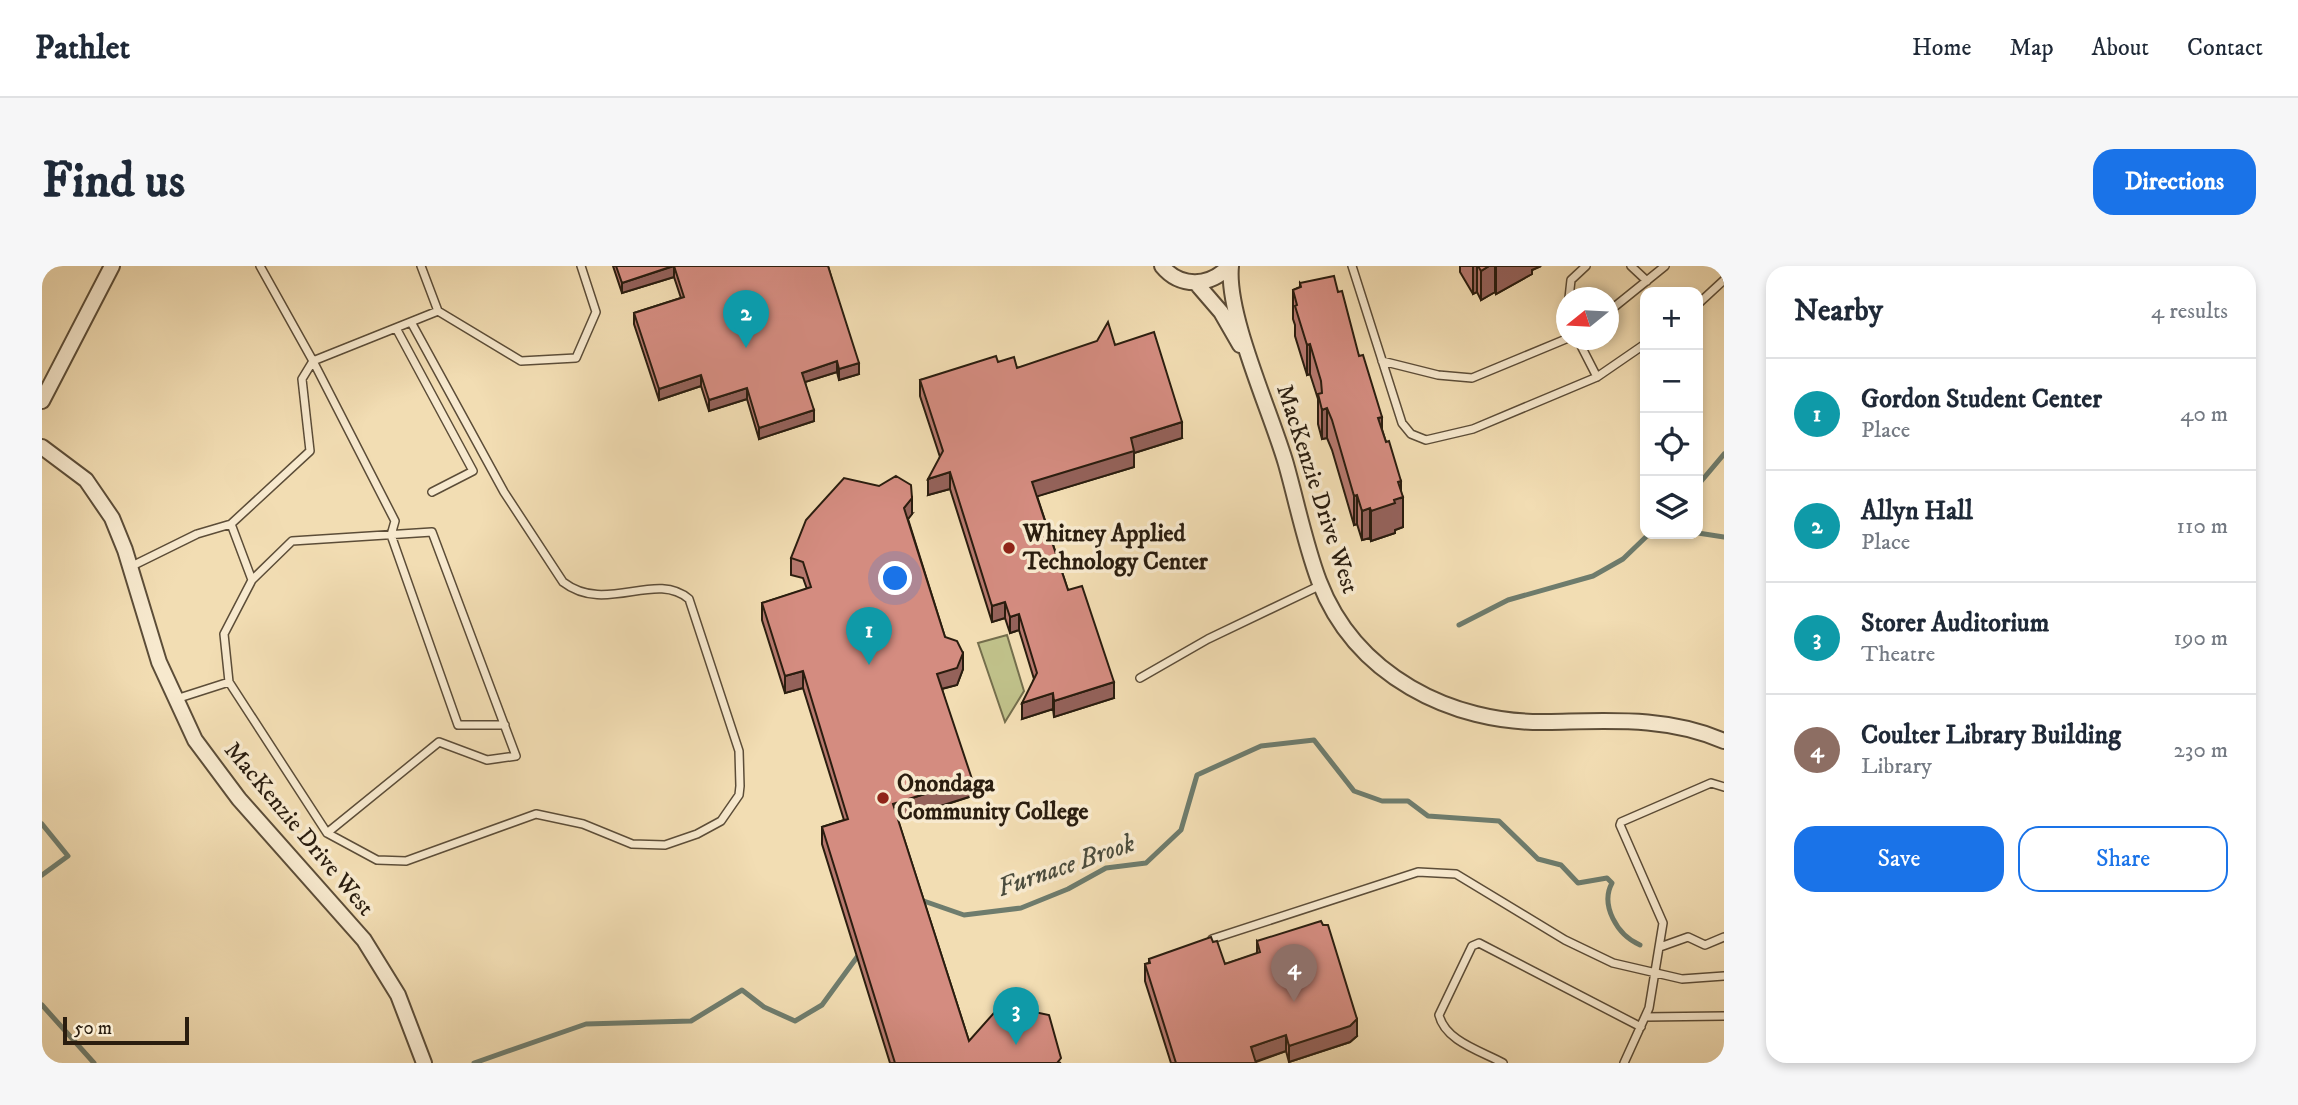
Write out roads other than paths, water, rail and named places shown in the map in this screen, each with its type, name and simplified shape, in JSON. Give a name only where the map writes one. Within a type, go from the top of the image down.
[{"type":"street","points":[[42,401],[112,266]]},
{"type":"street","points":[[1162,266],[1173,277],[1196,283],[1210,281],[1230,266]]},
{"type":"street","name":"MacKenzie Drive West","points":[[1230,266],[1234,305],[1271,415],[1321,585],[1349,634],[1397,681],[1463,713],[1538,722],[1659,722],[1698,730],[1724,741]]},
{"type":"street","name":"MacKenzie Drive West","points":[[1196,283],[1221,312],[1254,367]]},
{"type":"street","name":"MacKenzie Drive West","points":[[42,447],[86,480],[112,518],[159,662],[195,740],[239,799],[364,940],[383,967],[409,1020],[424,1063]]},
{"type":"lane","points":[[260,266],[313,361],[395,522],[391,535],[458,725],[505,725]]},
{"type":"lane","points":[[421,266],[438,312],[521,360],[576,358],[596,312],[581,266]]},
{"type":"lane","points":[[1352,266],[1402,423],[1411,434],[1426,440],[1473,429],[1597,377],[1640,347]]},
{"type":"lane","points":[[1570,287],[1571,280],[1586,266]]},
{"type":"lane","points":[[1631,266],[1647,281]]},
{"type":"lane","points":[[1619,303],[1665,266]]},
{"type":"lane","points":[[1703,299],[1724,280]]},
{"type":"lane","points":[[130,567],[197,534],[231,524],[310,451],[302,379],[313,361],[438,312]]},
{"type":"lane","points":[[327,833],[439,742],[487,760],[516,755],[432,532],[292,541],[252,580],[225,634],[229,682],[327,833],[377,860],[406,861],[536,814],[583,824],[632,844],[665,845],[697,834],[721,821],[739,794],[739,751],[689,598],[672,589],[597,597],[573,590],[563,582],[504,492],[411,322]]},
{"type":"lane","points":[[396,328],[473,471],[432,492]]},
{"type":"lane","points":[[1382,361],[1438,375],[1472,378],[1556,343]]},
{"type":"lane","points":[[1583,350],[1597,377]]},
{"type":"lane","points":[[231,524],[252,580]]},
{"type":"lane","points":[[1140,678],[1208,639],[1321,585]]},
{"type":"lane","points":[[176,699],[229,682]]},
{"type":"lane","points":[[1624,1063],[1645,1017],[1657,973],[1663,923],[1621,822],[1711,783],[1724,787]]},
{"type":"lane","points":[[1212,939],[1418,873],[1456,874],[1565,940],[1613,963],[1682,979],[1724,976]]},
{"type":"lane","points":[[1660,947],[1688,937],[1705,945],[1724,937]]},
{"type":"lane","points":[[1503,1063],[1453,1037],[1442,1028],[1439,1015],[1472,946],[1479,943],[1641,1027]]},
{"type":"lane","points":[[1645,1017],[1724,1016]]},
{"type":"waterway","points":[[1703,479],[1724,454]]},
{"type":"waterway","points":[[1703,534],[1724,537]]},
{"type":"waterway","name":"Furnace Brook","points":[[1459,625],[1508,600],[1593,576],[1623,559],[1644,539]]},
{"type":"waterway","name":"Furnace Brook","points":[[918,899],[964,915],[1021,908],[1068,889],[1106,868],[1146,863],[1181,830],[1197,775],[1261,746],[1314,740],[1354,791],[1382,801],[1408,801],[1428,816],[1499,821],[1538,859],[1561,865],[1578,883],[1607,878],[1612,883],[1608,901],[1613,918],[1624,934],[1640,945]]},
{"type":"waterway","name":"Furnace Brook","points":[[42,824],[68,856],[42,875]]},
{"type":"waterway","name":"Furnace Brook","points":[[474,1063],[586,1024],[691,1021],[742,990],[764,1007],[795,1021],[822,1005],[860,953]]},
{"type":"waterway","name":"Furnace Brook","points":[[42,1005],[94,1063]]},
{"type":"place","name":"Allyn Hall","points":[[746,348]]},
{"type":"place","name":"Whitney Applied Technology Center","points":[[1009,548]]},
{"type":"place","name":"Gordon Student Center","points":[[869,665]]},
{"type":"place","name":"Onondaga Community College","points":[[883,798]]},
{"type":"place","name":"Coulter Library Building","points":[[1294,1002]]},
{"type":"place","name":"Storer Auditorium","points":[[1016,1045]]}]
